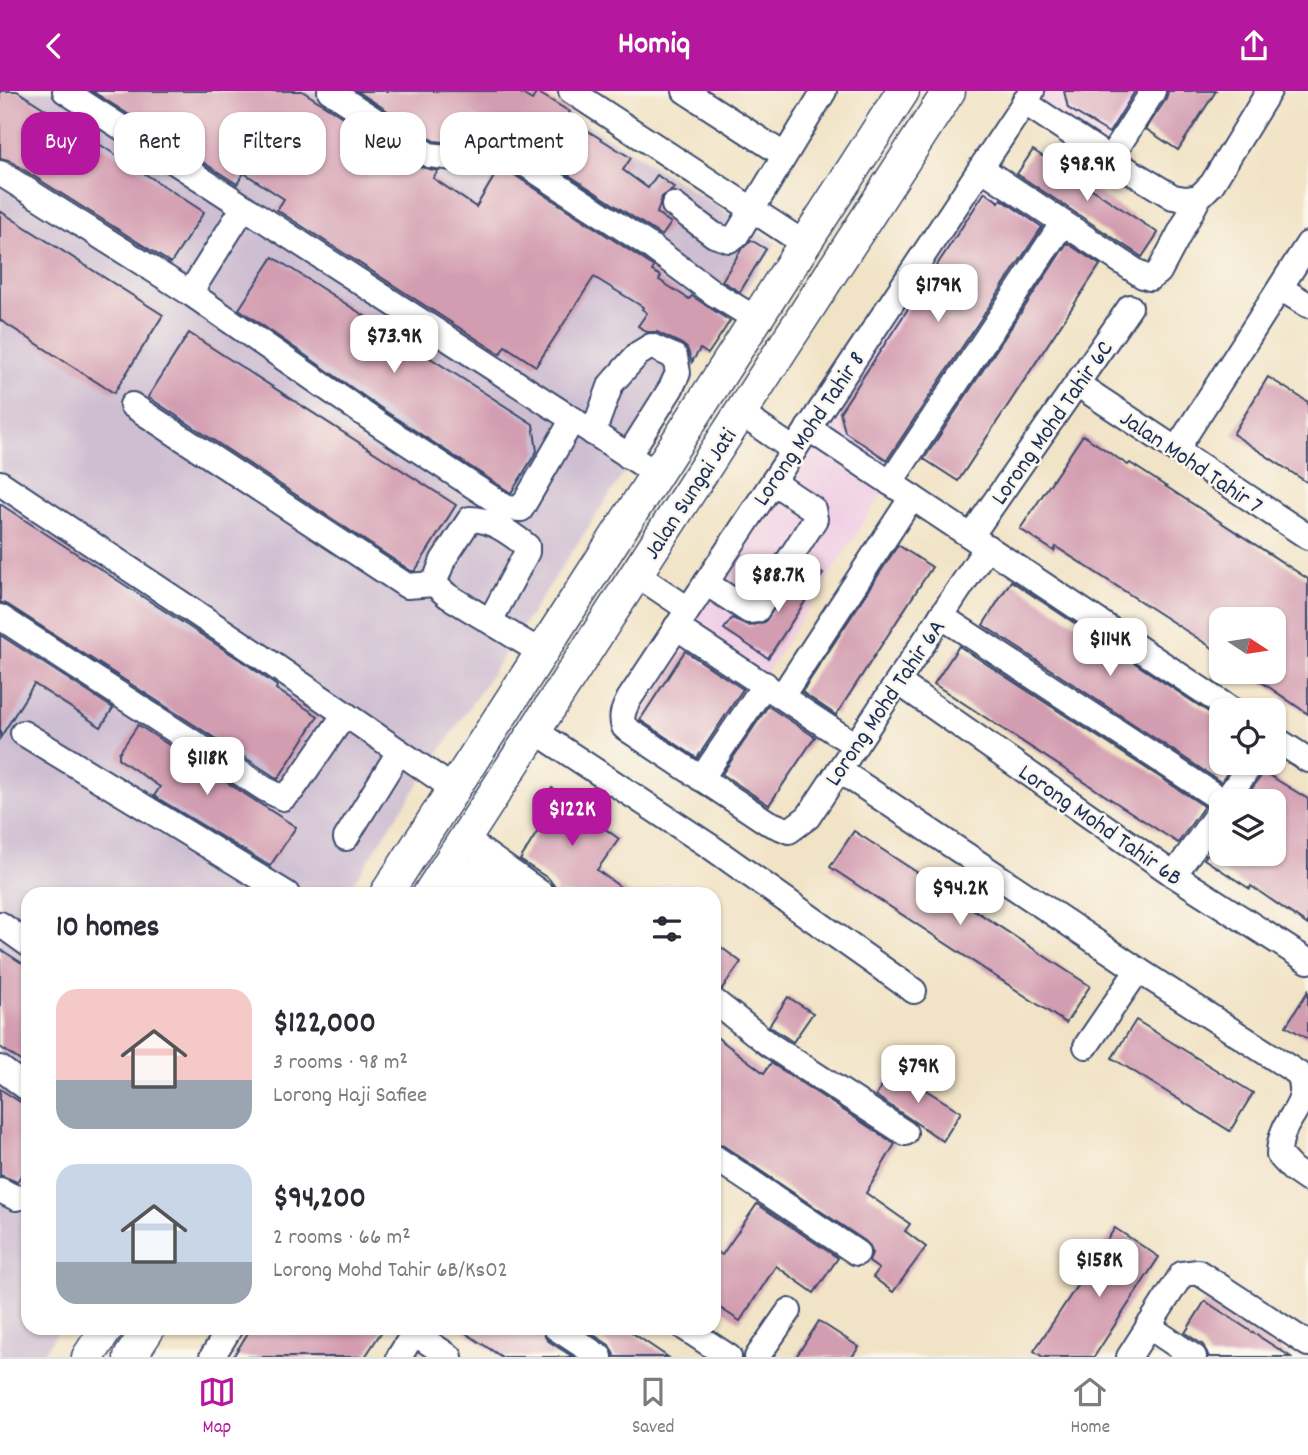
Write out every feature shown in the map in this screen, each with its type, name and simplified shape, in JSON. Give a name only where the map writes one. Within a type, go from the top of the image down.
[{"type":"main road","name":"Jalan Sungai Jati","points":[[391,887],[903,91]]},
{"type":"main road","name":"Jalan Sungai Jati","points":[[438,887],[477,855],[535,731],[949,91]]},
{"type":"main road","points":[[88,1357],[102,1335]]},
{"type":"street","points":[[65,91],[657,474]]},
{"type":"street","points":[[330,91],[429,155],[454,158],[489,153],[516,158],[756,319]]},
{"type":"street","points":[[571,91],[805,244]]},
{"type":"street","points":[[685,91],[784,155]]},
{"type":"street","points":[[674,205],[714,235],[729,240],[736,236],[824,91]]},
{"type":"street","points":[[1110,159],[1153,91]]},
{"type":"street","points":[[981,168],[1062,224],[1150,278],[1159,272],[1199,197],[1212,184],[1269,91]]},
{"type":"street","points":[[1028,96],[1110,159],[1173,197],[1199,197]]},
{"type":"street","name":"Lorong Mohd Tahir 8","points":[[701,779],[624,727],[621,720],[623,712],[682,618],[1028,96]]},
{"type":"street","points":[[0,173],[190,293],[380,425],[507,508],[521,509],[611,384],[638,353],[651,346],[675,357],[678,373],[628,456]]},
{"type":"street","points":[[190,293],[244,207]]},
{"type":"street","points":[[890,483],[1062,224]]},
{"type":"street","points":[[1176,450],[1308,244]]},
{"type":"street","points":[[1280,288],[1308,305]]},
{"type":"street","name":"Lorong Mohd Tahir 6C","points":[[979,542],[1077,384],[1130,307]]},
{"type":"street","name":"Jalan Mohd Tahir 7","points":[[1077,384],[1308,537]]},
{"type":"street","points":[[132,405],[407,586],[433,584],[448,596],[542,653]]},
{"type":"street","points":[[740,414],[794,450]]},
{"type":"street","points":[[808,428],[1213,698]]},
{"type":"street","points":[[706,583],[749,611],[757,610],[815,519],[813,509],[773,482]]},
{"type":"street","points":[[0,483],[454,789]]},
{"type":"street","points":[[701,779],[774,690],[912,497]]},
{"type":"street","points":[[433,584],[443,560],[470,519],[482,519],[507,531],[527,546],[527,552],[490,621]]},
{"type":"street","name":"Lorong Mohd Tahir 6A","points":[[701,779],[766,822],[789,831],[808,817],[942,616],[979,542]]},
{"type":"street","points":[[636,574],[682,618],[774,690],[855,745]]},
{"type":"street","points":[[942,616],[1209,791]]},
{"type":"street","points":[[0,617],[265,789],[283,798],[293,789],[345,714]]},
{"type":"street","name":"Lorong Mohd Tahir 6B","points":[[898,682],[1174,875],[1308,961]]},
{"type":"street","points":[[535,731],[711,847],[869,962],[914,991]]},
{"type":"street","points":[[23,733],[276,887]]},
{"type":"street","points":[[1286,746],[1308,760]]},
{"type":"street","points":[[346,838],[399,751]]},
{"type":"street","points":[[839,770],[1299,1074],[1304,1083],[1305,1098],[1285,1128],[1279,1155],[1292,1169],[1308,1180]]},
{"type":"street","points":[[1174,875],[1209,825]]},
{"type":"street","points":[[464,887],[477,855]]},
{"type":"street","points":[[477,855],[487,877],[496,887]]},
{"type":"street","points":[[477,855],[530,887]]},
{"type":"street","points":[[0,924],[21,938]]},
{"type":"street","points":[[1086,1047],[1138,970]]},
{"type":"street","points":[[721,1006],[770,1045],[905,1133]]},
{"type":"street","points":[[0,1068],[21,1084]]},
{"type":"street","points":[[721,1162],[857,1253]]},
{"type":"street","points":[[0,1190],[16,1198],[21,1197]]},
{"type":"street","points":[[1129,1357],[1182,1274],[1198,1272],[1308,1344]]},
{"type":"street","points":[[757,1357],[789,1311]]},
{"type":"street","points":[[1147,1326],[1194,1357]]},
{"type":"street","points":[[212,1357],[226,1335]]},
{"type":"street","points":[[399,1357],[413,1335]]},
{"type":"street","points":[[420,1335],[450,1357]]},
{"type":"street","points":[[567,1335],[600,1357]]},
{"type":"street","points":[[696,1335],[729,1357]]},
{"type":"shaded area","points":[[0,91],[534,91],[567,112],[440,112],[440,175],[588,175],[588,125],[776,243],[351,887],[21,887],[21,1335],[55,1335],[41,1357],[0,1357]]},
{"type":"shaded area","points":[[1041,91],[1147,91],[1110,150],[1036,99]]},
{"type":"shaded area","points":[[985,176],[1056,225],[701,774],[632,728],[633,710]]},
{"type":"building","points":[[0,91],[17,91],[49,112],[21,112],[21,168],[0,158]]},
{"type":"building","points":[[92,91],[302,91],[340,115],[340,175],[426,175],[426,168],[438,171],[433,178],[476,207],[495,175],[515,175],[654,267],[652,271],[661,276],[659,280],[689,299],[692,296],[730,321],[708,354],[700,349],[692,362],[687,348],[682,344],[657,332],[647,332],[638,326],[647,313],[643,307],[594,277],[536,366],[505,346],[500,354],[277,210],[284,199],[247,175],[326,175],[326,112],[219,112],[219,172],[205,163],[205,112],[125,112]]},
{"type":"building","points":[[357,91],[517,91],[532,100],[537,92],[570,112],[440,112],[440,142],[426,136],[426,112],[389,112]]},
{"type":"building","points":[[1064,91],[1135,91],[1109,133],[1068,108]]},
{"type":"building","points":[[1168,91],[1216,91],[1178,150],[1146,129],[1166,99]]},
{"type":"building","points":[[588,131],[631,158],[623,170],[648,188],[657,175],[675,188],[662,197],[657,213],[671,223],[662,236],[568,175],[588,175]]},
{"type":"building","points":[[100,145],[114,154],[114,175],[147,175],[204,212],[171,263],[32,175],[100,175]]},
{"type":"building","points":[[1033,150],[1158,233],[1142,257],[1017,174]]},
{"type":"building","points":[[223,175],[243,175],[237,184]]},
{"type":"building","points":[[985,192],[999,202],[1001,199],[1042,227],[887,460],[845,432],[840,412]]},
{"type":"building","points":[[0,211],[163,315],[114,393],[0,320]]},
{"type":"building","points":[[751,240],[766,249],[740,292],[722,281],[741,250]]},
{"type":"building","points":[[1067,243],[1100,265],[958,481],[924,459]]},
{"type":"building","points":[[273,257],[533,424],[537,451],[511,493],[388,413],[239,309]]},
{"type":"building","points":[[189,333],[456,505],[415,571],[411,571],[148,397]]},
{"type":"building","points":[[1268,377],[1308,402],[1308,483],[1233,434]]},
{"type":"building","points":[[1083,435],[1128,465],[1130,463],[1308,579],[1308,714],[1264,684],[1286,684],[1286,607],[1209,607],[1209,646],[1056,547],[1054,551],[1020,529]]},
{"type":"building","points":[[0,504],[248,665],[277,686],[276,689],[318,716],[278,779],[0,602]]},
{"type":"building","points":[[898,545],[932,567],[836,715],[802,692]]},
{"type":"building","points":[[805,562],[823,574],[768,658],[724,629],[732,618],[750,626],[765,622]]},
{"type":"building","points":[[1011,581],[1209,712],[1209,774],[983,625]]},
{"type":"building","points":[[0,635],[113,708],[101,727],[34,684],[0,738]]},
{"type":"building","points":[[959,646],[1204,806],[1178,843],[934,684]]},
{"type":"building","points":[[685,651],[743,689],[697,758],[640,720]]},
{"type":"building","points":[[768,706],[815,737],[769,805],[722,774]]},
{"type":"building","points":[[138,725],[296,827],[270,866],[154,796],[160,787],[119,759],[119,753]]},
{"type":"building","points":[[1210,775],[1226,775],[1221,782]]},
{"type":"building","points":[[1262,775],[1269,775],[1308,799],[1308,925],[1251,886],[1250,889],[1215,866],[1286,866],[1286,789],[1252,789]]},
{"type":"building","points":[[552,788],[582,809],[585,804],[601,815],[596,822],[619,839],[597,870],[620,887],[555,887],[549,879],[520,860],[547,816],[538,809]]},
{"type":"building","points":[[854,831],[1090,986],[1066,1023],[830,867]]},
{"type":"building","points":[[721,947],[741,962],[721,989]]},
{"type":"building","points":[[0,949],[21,962],[21,1061],[0,1047]]},
{"type":"building","points":[[1308,991],[1308,1039],[1286,1026]]},
{"type":"building","points":[[788,997],[813,1013],[793,1042],[769,1026]]},
{"type":"building","points":[[1136,1020],[1253,1093],[1230,1131],[1112,1058]]},
{"type":"building","points":[[721,1040],[764,1073],[771,1063],[895,1144],[866,1193],[910,1224],[905,1231],[926,1247],[893,1292],[873,1277],[879,1269],[869,1262],[872,1253],[865,1241],[722,1145]]},
{"type":"building","points":[[892,1069],[961,1112],[943,1141],[876,1096]]},
{"type":"building","points":[[0,1089],[21,1102],[21,1175],[17,1182],[0,1175]]},
{"type":"building","points":[[757,1204],[838,1258],[814,1293],[776,1266],[740,1321],[721,1309],[722,1255]]},
{"type":"building","points":[[1115,1228],[1159,1257],[1094,1357],[1043,1357],[1034,1351]]},
{"type":"building","points":[[1205,1301],[1291,1357],[1209,1357],[1203,1345],[1185,1333]]},
{"type":"building","points":[[819,1321],[859,1347],[852,1357],[796,1357]]},
{"type":"building","points":[[247,1335],[379,1335],[365,1357],[233,1357]]},
{"type":"building","points":[[469,1335],[544,1335],[547,1340],[573,1357],[502,1357]]},
{"type":"building","points":[[594,1335],[635,1335],[668,1357],[615,1357],[609,1345]]}]
